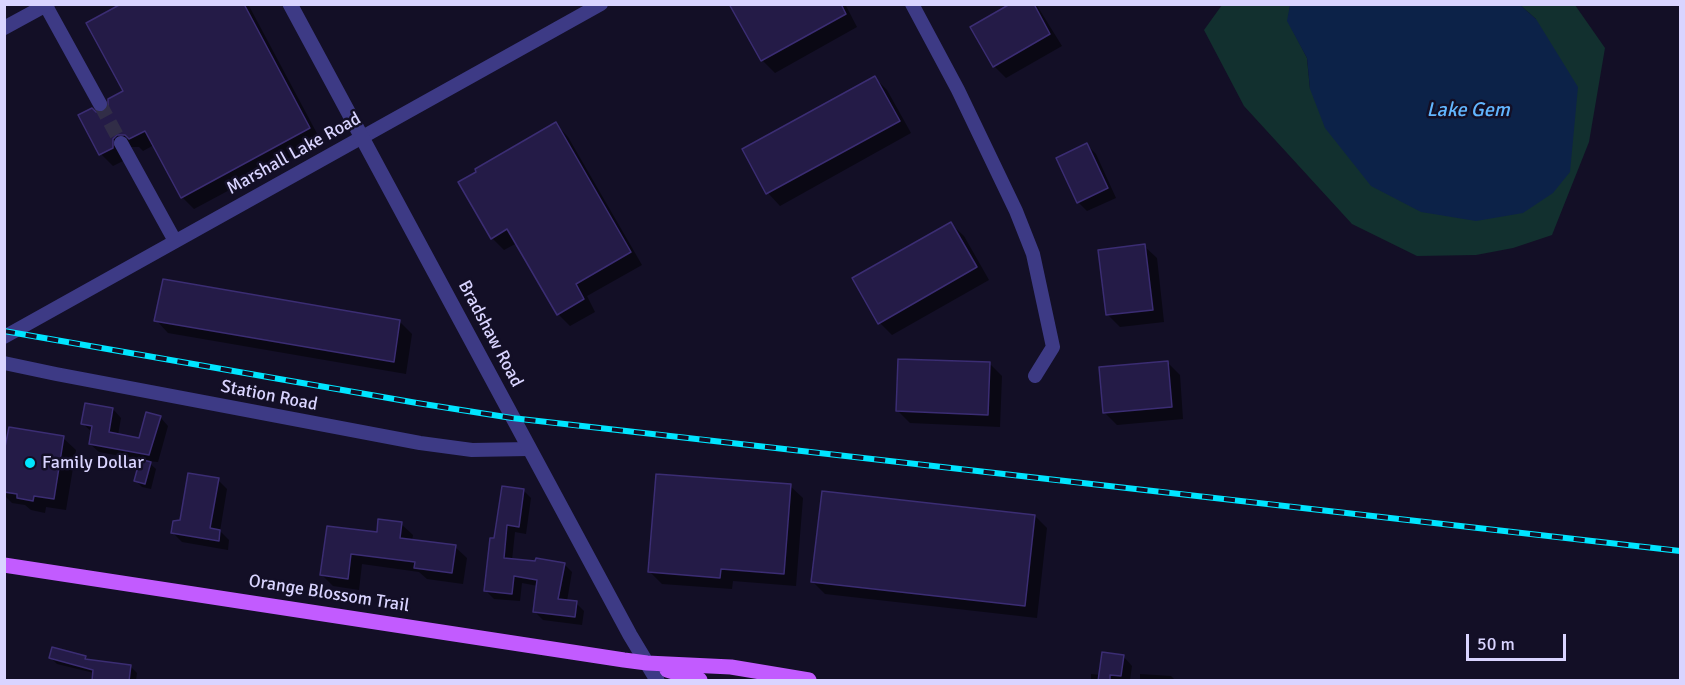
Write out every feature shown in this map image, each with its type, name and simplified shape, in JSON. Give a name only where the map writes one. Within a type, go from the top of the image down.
[{"type":"main road","name":"Orange Blossom Trail","points":[[4,565],[647,663],[731,667],[809,681]]},
{"type":"main road","name":"Orange Blossom Trail","points":[[647,663],[700,681]]},
{"type":"street","name":"Bradshaw Road","points":[[290,4],[529,449],[657,681]]},
{"type":"street","name":"Marshall Lake Road","points":[[4,337],[601,4]]},
{"type":"street","points":[[912,4],[958,90],[1016,211],[1033,254],[1053,347],[1035,376]]},
{"type":"street","points":[[4,28],[47,5],[100,104]]},
{"type":"street","points":[[122,143],[175,241]]},
{"type":"street","name":"Station Road","points":[[4,363],[420,443],[472,450],[529,449]]},
{"type":"green space","points":[[1222,5],[1290,5],[1288,21],[1307,58],[1310,89],[1536,19],[1520,5],[1575,5],[1605,48],[1589,142],[1552,235],[1513,248],[1476,255],[1417,256],[1352,224],[1244,106],[1204,30]]},
{"type":"water","name":"Lake Gem","points":[[1290,5],[1520,5],[1536,19],[1578,87],[1570,172],[1553,193],[1523,213],[1476,221],[1421,212],[1371,186],[1325,128],[1310,89],[1307,58],[1287,21]]},
{"type":"building","points":[[121,4],[244,4],[310,128],[181,198],[145,131],[129,139],[125,135],[117,135],[113,139],[113,148],[99,155],[78,115],[92,108],[96,112],[104,112],[108,108],[108,99],[123,91],[86,23]]},
{"type":"building","points":[[729,4],[841,4],[846,14],[761,61]]},
{"type":"building","points":[[1010,4],[1034,4],[1050,34],[993,67],[970,27]]},
{"type":"building","points":[[875,76],[900,121],[766,194],[742,149]]},
{"type":"building","points":[[556,122],[631,252],[576,284],[584,299],[557,315],[507,229],[491,239],[458,182],[476,172],[475,169]]},
{"type":"building","points":[[1087,143],[1108,188],[1077,203],[1056,158]]},
{"type":"building","points":[[951,222],[977,267],[878,324],[852,278]]},
{"type":"building","points":[[1145,244],[1153,310],[1106,315],[1098,250]]},
{"type":"building","points":[[163,279],[400,320],[394,362],[154,321]]},
{"type":"building","points":[[898,359],[990,362],[988,415],[896,411]]},
{"type":"building","points":[[1168,361],[1172,407],[1103,413],[1099,367]]},
{"type":"building","points":[[85,403],[113,408],[109,432],[139,438],[146,412],[161,416],[149,455],[89,444],[92,426],[81,424]]},
{"type":"building","points":[[9,427],[64,436],[54,499],[34,496],[33,501],[17,498],[17,494],[4,492],[4,452]]},
{"type":"building","points":[[140,459],[151,462],[145,484],[134,481]]},
{"type":"building","points":[[188,473],[219,478],[210,528],[220,530],[219,541],[171,533],[173,521],[180,520]]},
{"type":"building","points":[[656,474],[791,484],[784,574],[721,569],[720,578],[648,572]]},
{"type":"building","points":[[502,486],[524,489],[519,527],[507,525],[504,558],[535,561],[536,558],[565,563],[558,599],[577,601],[575,617],[533,612],[537,580],[514,576],[512,594],[484,591],[490,538],[494,538]]},
{"type":"building","points":[[822,491],[1035,515],[1025,606],[811,582]]},
{"type":"building","points":[[378,519],[402,522],[400,538],[456,545],[452,573],[414,568],[415,562],[351,554],[348,579],[320,575],[327,526],[377,532]]},
{"type":"building","points":[[52,647],[86,656],[85,659],[131,665],[129,681],[92,681],[93,670],[49,658]]},
{"type":"building","points":[[1102,652],[1124,655],[1121,676],[1110,675],[1110,681],[1098,681]]},
{"type":"tunnel","points":[[100,104],[121,143]]},
{"type":"railway","points":[[4,331],[512,418],[1680,551]]},
{"type":"place","name":"Family Dollar","points":[[30,463]]}]
